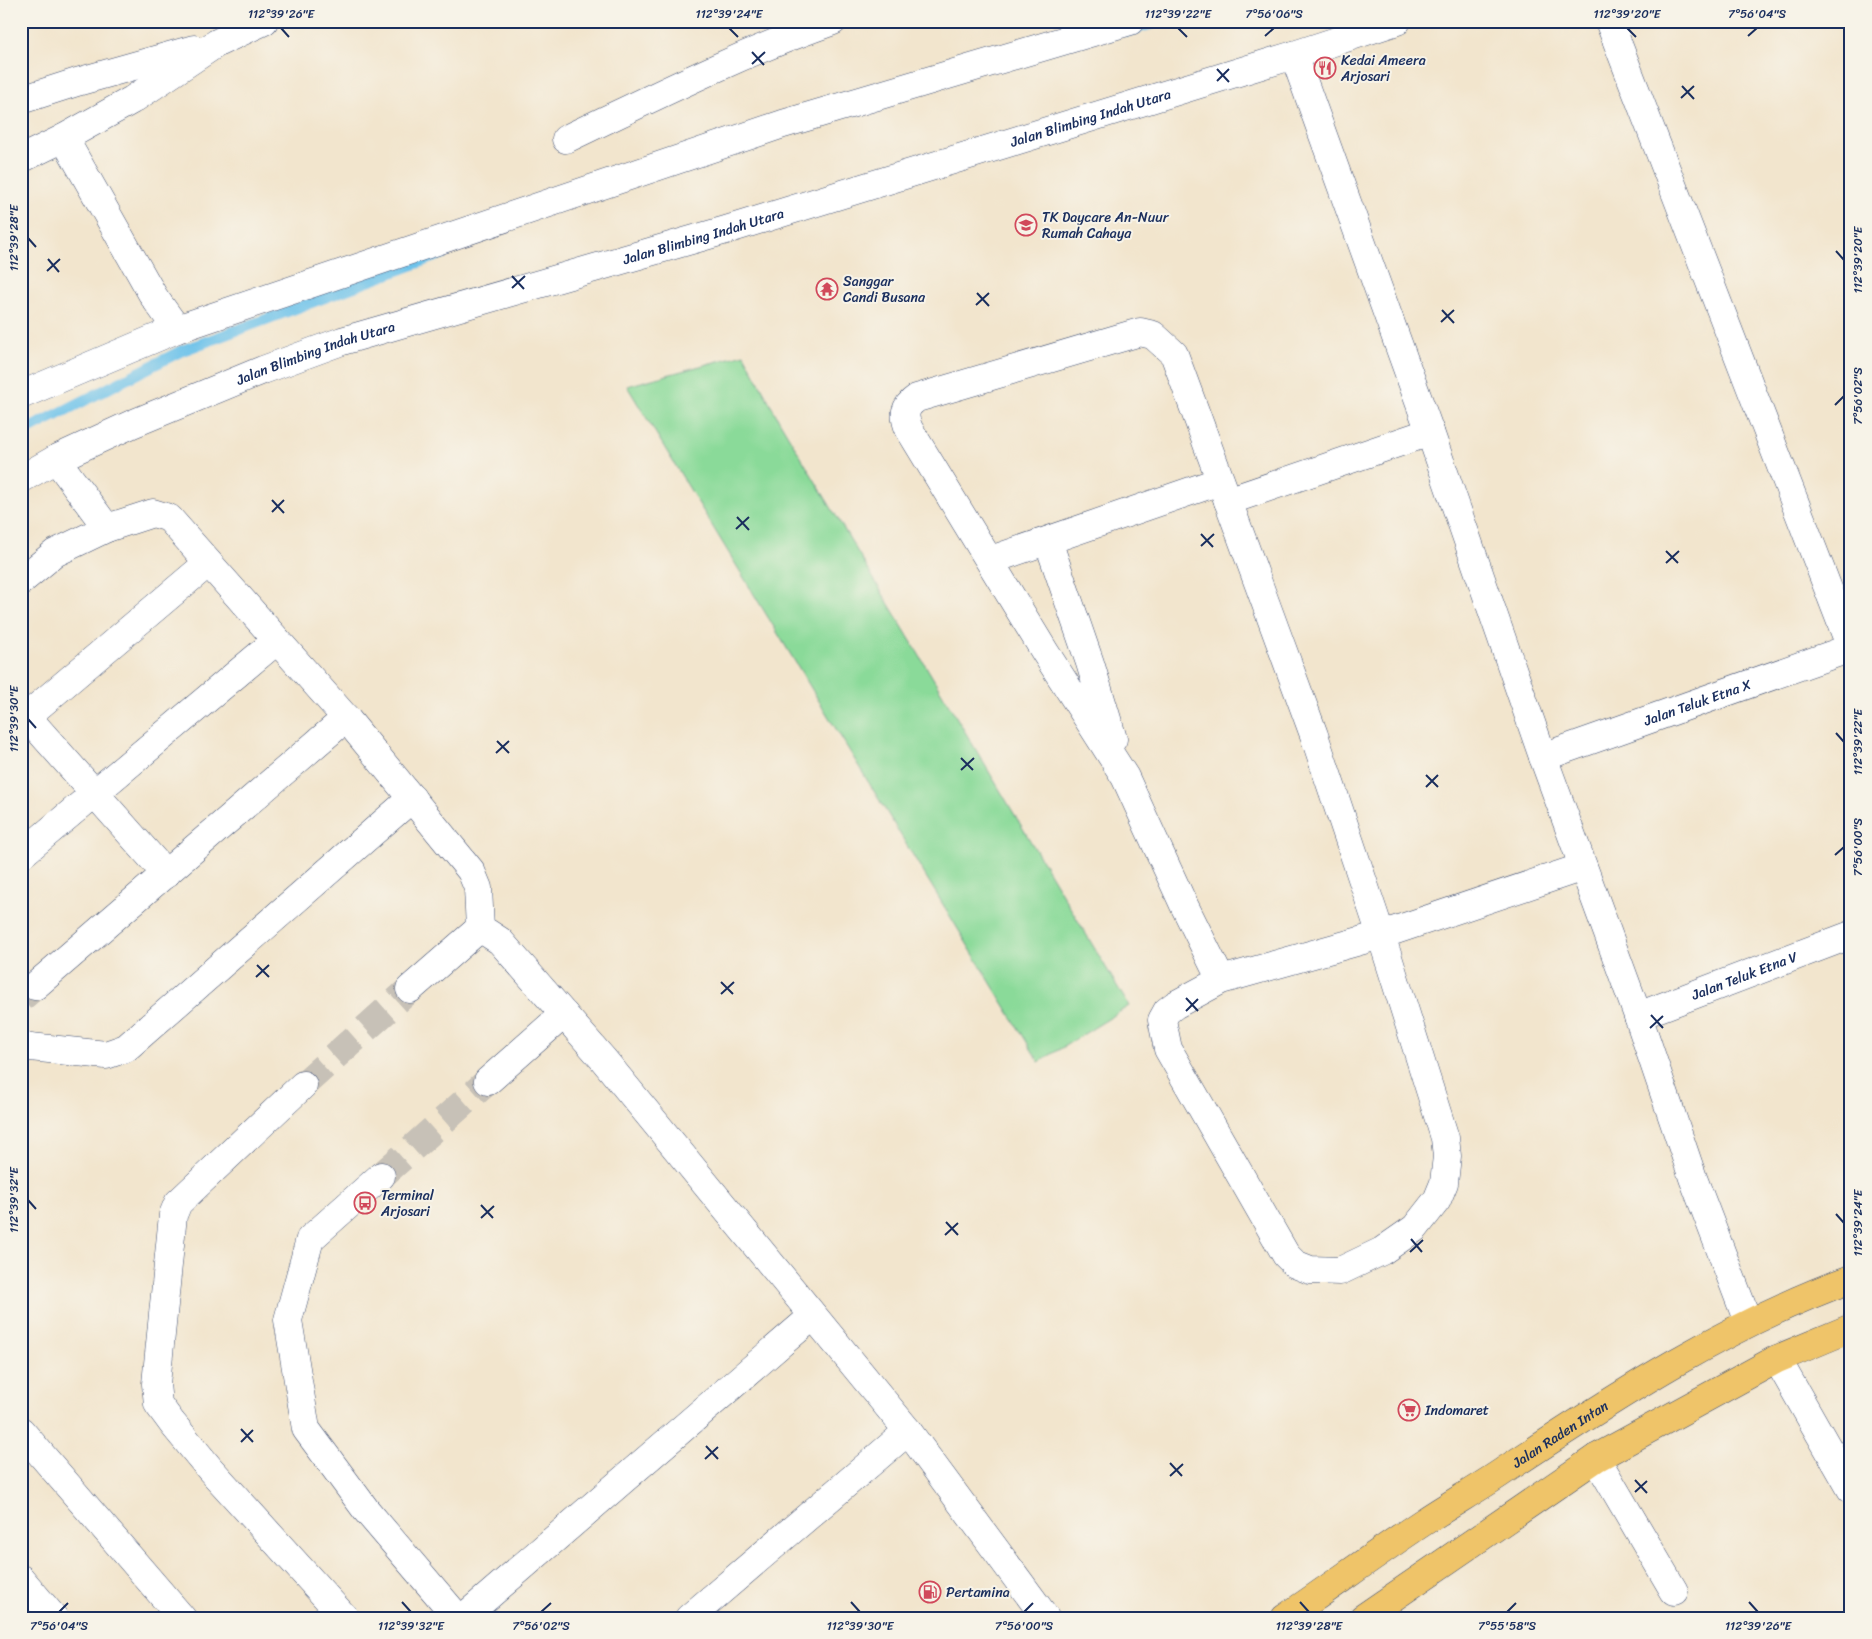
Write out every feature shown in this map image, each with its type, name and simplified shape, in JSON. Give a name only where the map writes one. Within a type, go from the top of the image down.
[{"type":"highway","name":"Jalan Raden Intan","points":[[1285,1618],[1424,1522],[1666,1366],[1748,1322],[1851,1279]]},
{"type":"highway","points":[[1363,1618],[1596,1458],[1777,1358],[1851,1328]]},
{"type":"street","points":[[21,159],[64,138],[132,100],[218,43],[264,21]]},
{"type":"street","points":[[566,139],[712,69],[833,21]]},
{"type":"street","points":[[21,395],[177,329],[783,124],[1130,21]]},
{"type":"street","name":"Jalan Blimbing Indah Utara","points":[[21,478],[56,459],[149,417],[264,370],[342,341],[726,230],[1294,55],[1397,21]]},
{"type":"street","points":[[1609,21],[1851,648]]},
{"type":"street","points":[[21,100],[77,82],[218,43]]},
{"type":"street","points":[[1294,55],[1430,432],[1543,758],[1638,1016],[1693,1178],[1748,1322]]},
{"type":"street","points":[[64,138],[154,297],[177,329]]},
{"type":"street","points":[[1125,776],[1046,652],[906,423],[905,418],[906,407],[918,398],[1140,332],[1153,335],[1174,354],[1314,735],[1381,935],[1445,1138],[1447,1156],[1444,1183],[1437,1200],[1415,1228],[1382,1251],[1340,1271],[1310,1270],[1295,1264],[1286,1255],[1168,1049],[1162,1020],[1168,1011],[1175,1005],[1221,980],[1381,935],[1583,866]]},
{"type":"street","points":[[991,560],[1048,541],[1430,432]]},
{"type":"street","points":[[56,459],[108,528]]},
{"type":"street","points":[[21,581],[55,553],[108,528],[153,513],[169,518],[346,718],[471,871],[478,888],[480,928]]},
{"type":"street","points":[[1048,541],[1090,663],[1125,776],[1183,904],[1221,980]]},
{"type":"street","points":[[166,874],[23,716],[208,563]]},
{"type":"street","points":[[21,855],[276,641]]},
{"type":"street","name":"Jalan Teluk Etna X","points":[[1543,758],[1851,648]]},
{"type":"street","points":[[35,986],[346,718]]},
{"type":"street","points":[[21,1046],[106,1055],[126,1048],[412,798]]},
{"type":"street","points":[[410,989],[480,928]]},
{"type":"street","points":[[480,928],[500,941],[564,1014],[908,1431],[1046,1618]]},
{"type":"street","name":"Jalan Teluk Etna V","points":[[1638,1016],[1851,935]]},
{"type":"street","points":[[488,1081],[564,1014]]},
{"type":"street","points":[[303,1085],[178,1203],[173,1215],[156,1384],[158,1404],[172,1423],[345,1618]]},
{"type":"street","points":[[381,1176],[310,1239],[288,1320],[306,1429],[366,1510],[458,1618]]},
{"type":"street","points":[[463,1618],[813,1316]]},
{"type":"street","points":[[1777,1358],[1851,1489]]},
{"type":"street","points":[[21,1430],[182,1618]]},
{"type":"street","points":[[689,1618],[908,1431]]},
{"type":"street","points":[[1596,1458],[1674,1591]]},
{"type":"street","points":[[21,1579],[54,1618]]},
{"type":"green space","points":[[744,354],[780,422],[1129,1006],[1039,1062],[627,386]]},
{"type":"waterway","points":[[1127,31],[1161,21]]},
{"type":"waterway","points":[[21,433],[181,351],[444,253]]},
{"type":"tunnel","points":[[21,998],[35,986]]},
{"type":"tunnel","points":[[303,1085],[410,989]]},
{"type":"tunnel","points":[[381,1176],[488,1081]]},
{"type":"place","name":"Kedai Ameera Arjosari","points":[[1325,68]]},
{"type":"place","name":"TK Daycare An-Nuur Rumah Cahaya","points":[[1026,225]]},
{"type":"place","name":"Sanggar Candi Busana","points":[[827,289]]},
{"type":"place","name":"Terminal Arjosari","points":[[365,1203]]},
{"type":"place","name":"Indomaret","points":[[1409,1410]]},
{"type":"place","name":"Pertamina","points":[[930,1592]]}]
